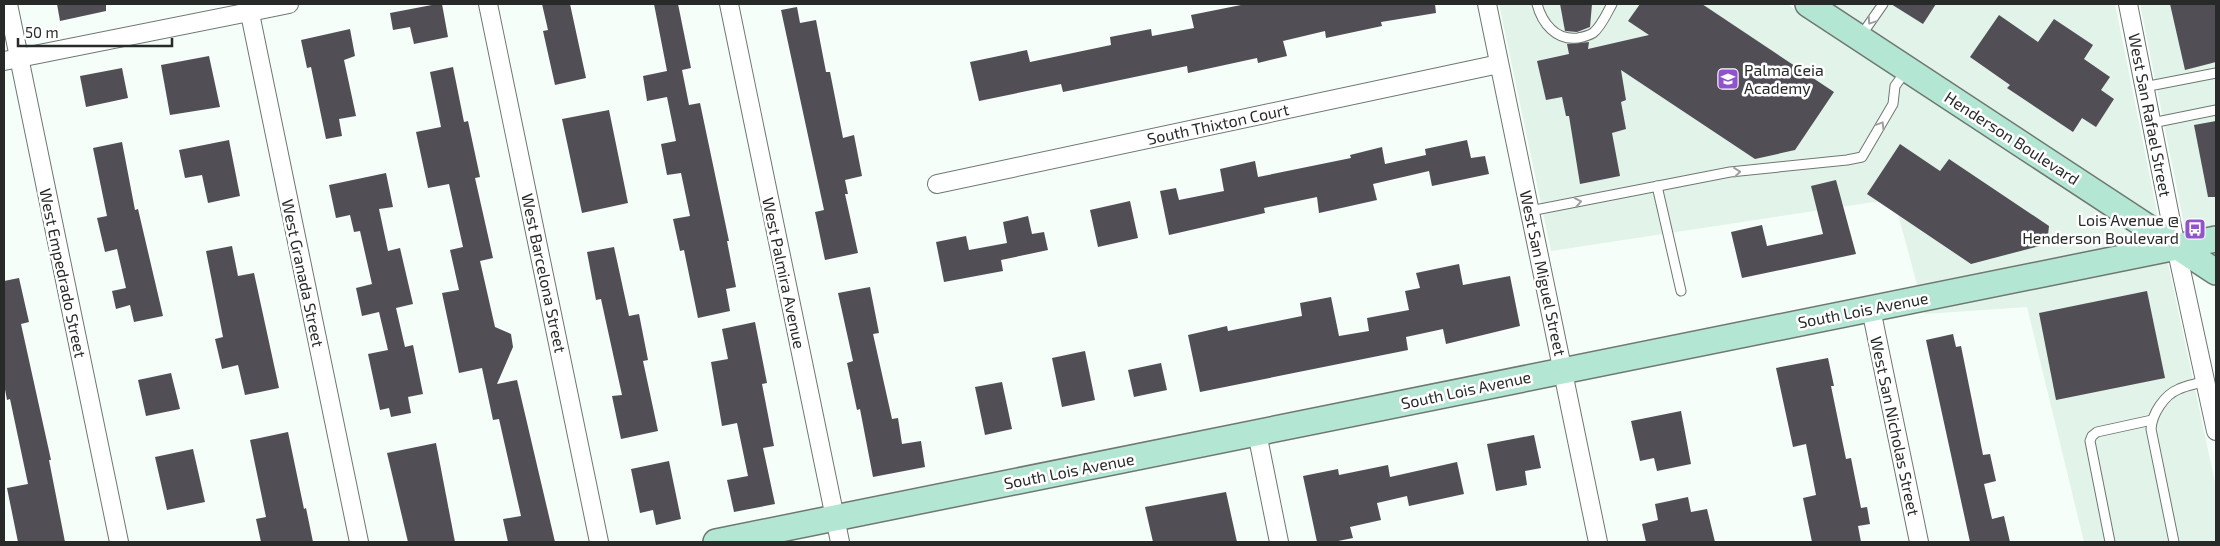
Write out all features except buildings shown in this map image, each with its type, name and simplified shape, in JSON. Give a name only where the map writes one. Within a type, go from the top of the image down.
[{"type":"street","name":"West Empedrado Street","points":[[8,4],[11,59],[119,542]]},
{"type":"street","points":[[11,59],[249,8],[289,4]]},
{"type":"street","name":"West Barcelona Street","points":[[488,4],[599,542]]},
{"type":"street","name":"West Palmira Avenue","points":[[729,4],[837,530]]},
{"type":"street","name":"West San Miguel Street","points":[[1487,4],[1598,542]]},
{"type":"street","name":"Henderson Boulevard","points":[[1808,4],[2216,272]]},
{"type":"street","name":"West San Rafael Street","points":[[2128,4],[2176,247],[2216,431]]},
{"type":"street","name":"West Granada Street","points":[[249,8],[359,542]]},
{"type":"street","name":"South Thixton Court","points":[[937,184],[1499,64]]},
{"type":"street","name":"South Lois Avenue","points":[[716,542],[837,530],[1257,433],[2216,238]]},
{"type":"street","name":"West San Nicholas Street","points":[[1870,309],[1919,542]]},
{"type":"street","points":[[1257,433],[1279,542]]},
{"type":"lane","points":[[1537,4],[1545,23],[1558,36],[1568,39],[1593,33],[1612,4]]},
{"type":"lane","points":[[1860,38],[1883,4]]},
{"type":"lane","points":[[1530,211],[1730,172],[1862,157],[1893,104],[1895,86],[1908,70]]},
{"type":"lane","points":[[2144,87],[2216,73]]},
{"type":"lane","points":[[2152,123],[2216,110]]},
{"type":"lane","points":[[1657,186],[1681,291]]},
{"type":"lane","points":[[2174,542],[2151,429],[2152,420],[2157,409],[2171,394],[2178,389],[2206,381]]},
{"type":"lane","points":[[2110,542],[2090,441],[2097,432],[2152,420]]},
{"type":"shaded area","points":[[1499,4],[1787,4],[2148,241],[1918,288],[1894,199],[1551,251]]},
{"type":"shaded area","points":[[1829,4],[2115,4],[2159,222]]},
{"type":"shaded area","points":[[2140,4],[2216,4],[2216,228],[2186,234]]},
{"type":"shaded area","points":[[2167,259],[2216,487],[2216,542],[2084,542],[2027,307],[1925,314],[1924,309]]},
{"type":"place","name":"Palma Ceia Academy","points":[[1728,79]]},
{"type":"place","name":"Lois Avenue @ Henderson Boulevard","points":[[2195,229]]}]
